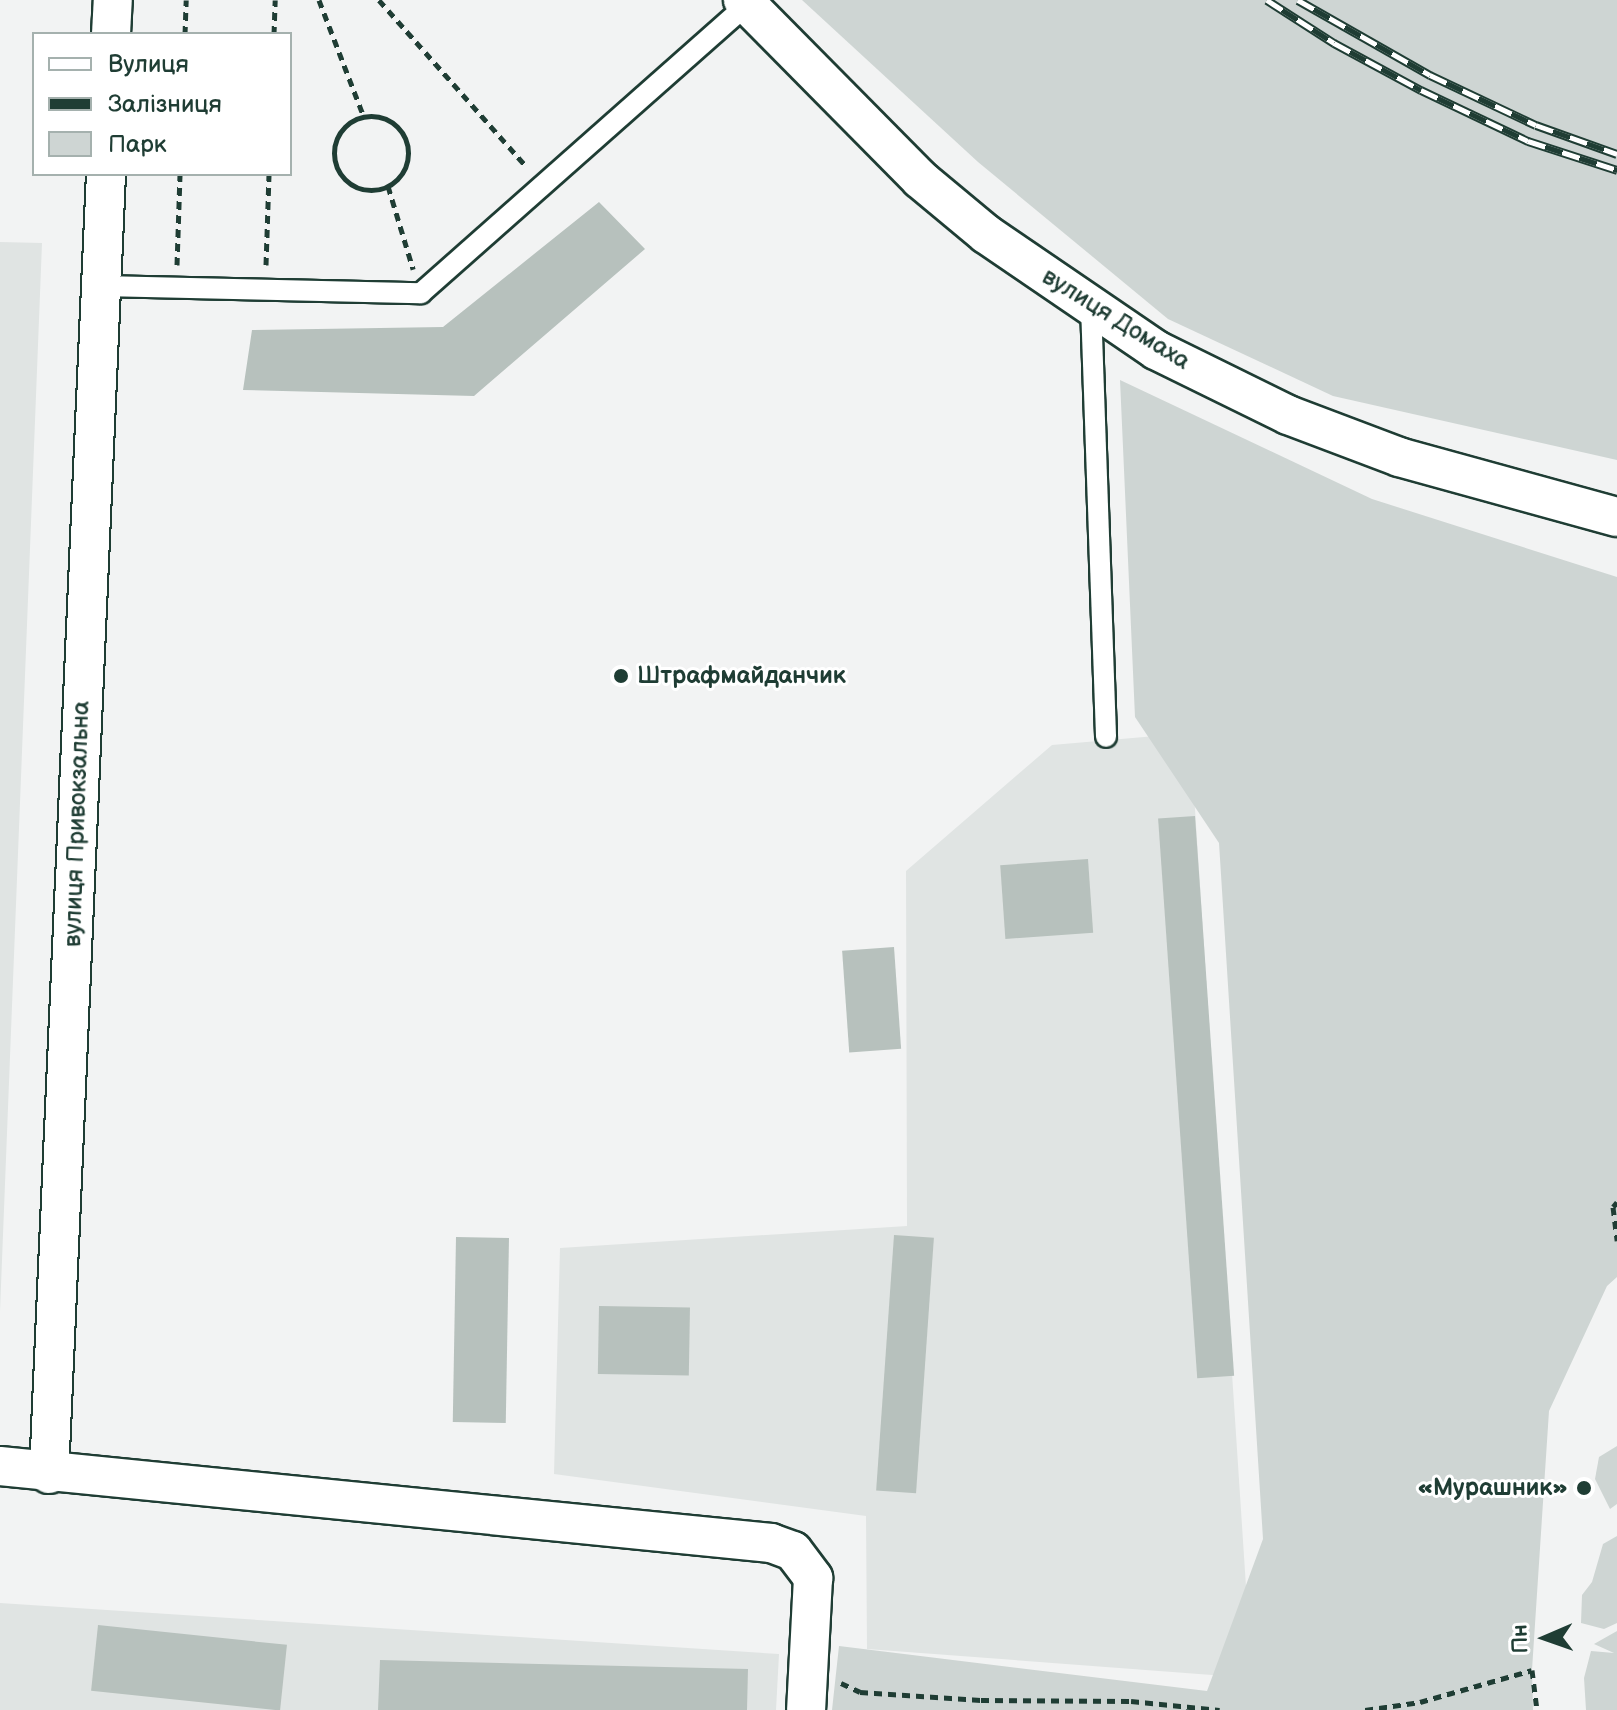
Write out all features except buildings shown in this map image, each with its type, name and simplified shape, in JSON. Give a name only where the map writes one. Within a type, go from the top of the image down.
[{"type":"street","points":[[111,32],[113,0]]},
{"type":"street","name":"вулиця Домаха","points":[[745,2],[920,179],[986,234],[1156,350],[1288,415],[1399,457],[1617,517]]},
{"type":"street","name":"вулиця Привокзальна","points":[[49,1474],[106,176]]},
{"type":"street","points":[[0,1466],[49,1474],[771,1543],[793,1551],[813,1578],[806,1710]]},
{"type":"lane","points":[[101,286],[421,293],[745,2]]},
{"type":"lane","points":[[1091,306],[1106,737]]},
{"type":"path","points":[[185,32],[186,0]]},
{"type":"path","points":[[274,32],[275,0]]},
{"type":"path","points":[[319,0],[364,117]]},
{"type":"path","points":[[379,0],[543,185]]},
{"type":"path","points":[[364,117],[389,121],[406,141],[409,154],[405,167],[388,186],[366,190],[353,186],[336,167],[336,140],[352,121],[364,117]]},
{"type":"path","points":[[176,288],[180,176]]},
{"type":"path","points":[[265,290],[269,176]]},
{"type":"path","points":[[388,186],[421,293]]},
{"type":"path","points":[[1617,1202],[1613,1207],[1617,1241]]},
{"type":"path","points":[[808,1666],[860,1692],[981,1700],[1131,1701],[1220,1710]]},
{"type":"path","points":[[1365,1710],[1420,1702],[1532,1670],[1537,1710]]},
{"type":"shaded area","points":[[0,242],[42,243],[0,1311]]},
{"type":"shaded area","points":[[1190,733],[1252,1678],[867,1649],[866,1516],[554,1474],[560,1248],[907,1226],[906,871],[1052,745]]},
{"type":"shaded area","points":[[0,1603],[779,1654],[776,1710],[0,1710]]},
{"type":"green space","points":[[802,0],[1617,0],[1617,460],[1333,396],[1168,319],[978,162]]},
{"type":"green space","points":[[1120,380],[1372,499],[1617,577],[1617,1277],[1607,1286],[1549,1411],[1532,1670],[1533,1710],[832,1710],[839,1646],[1207,1691],[1263,1539],[1219,843],[1135,717]]},
{"type":"green space","points":[[1617,1446],[1617,1504],[1610,1509],[1595,1479],[1599,1457]]},
{"type":"green space","points":[[1617,1536],[1617,1623],[1604,1629],[1581,1623],[1582,1595],[1592,1582],[1603,1544]]},
{"type":"green space","points":[[1617,1631],[1617,1710],[1586,1710],[1584,1678],[1591,1651],[1614,1653],[1594,1644]]},
{"type":"railway","points":[[1267,0],[1334,43],[1421,90],[1528,141],[1617,170]]},
{"type":"railway","points":[[1298,0],[1430,75],[1536,125],[1617,154]]},
{"type":"place","name":"Штрафмайданчик","points":[[621,676]]},
{"type":"place","name":"«Мурашник»","points":[[1584,1488]]}]
